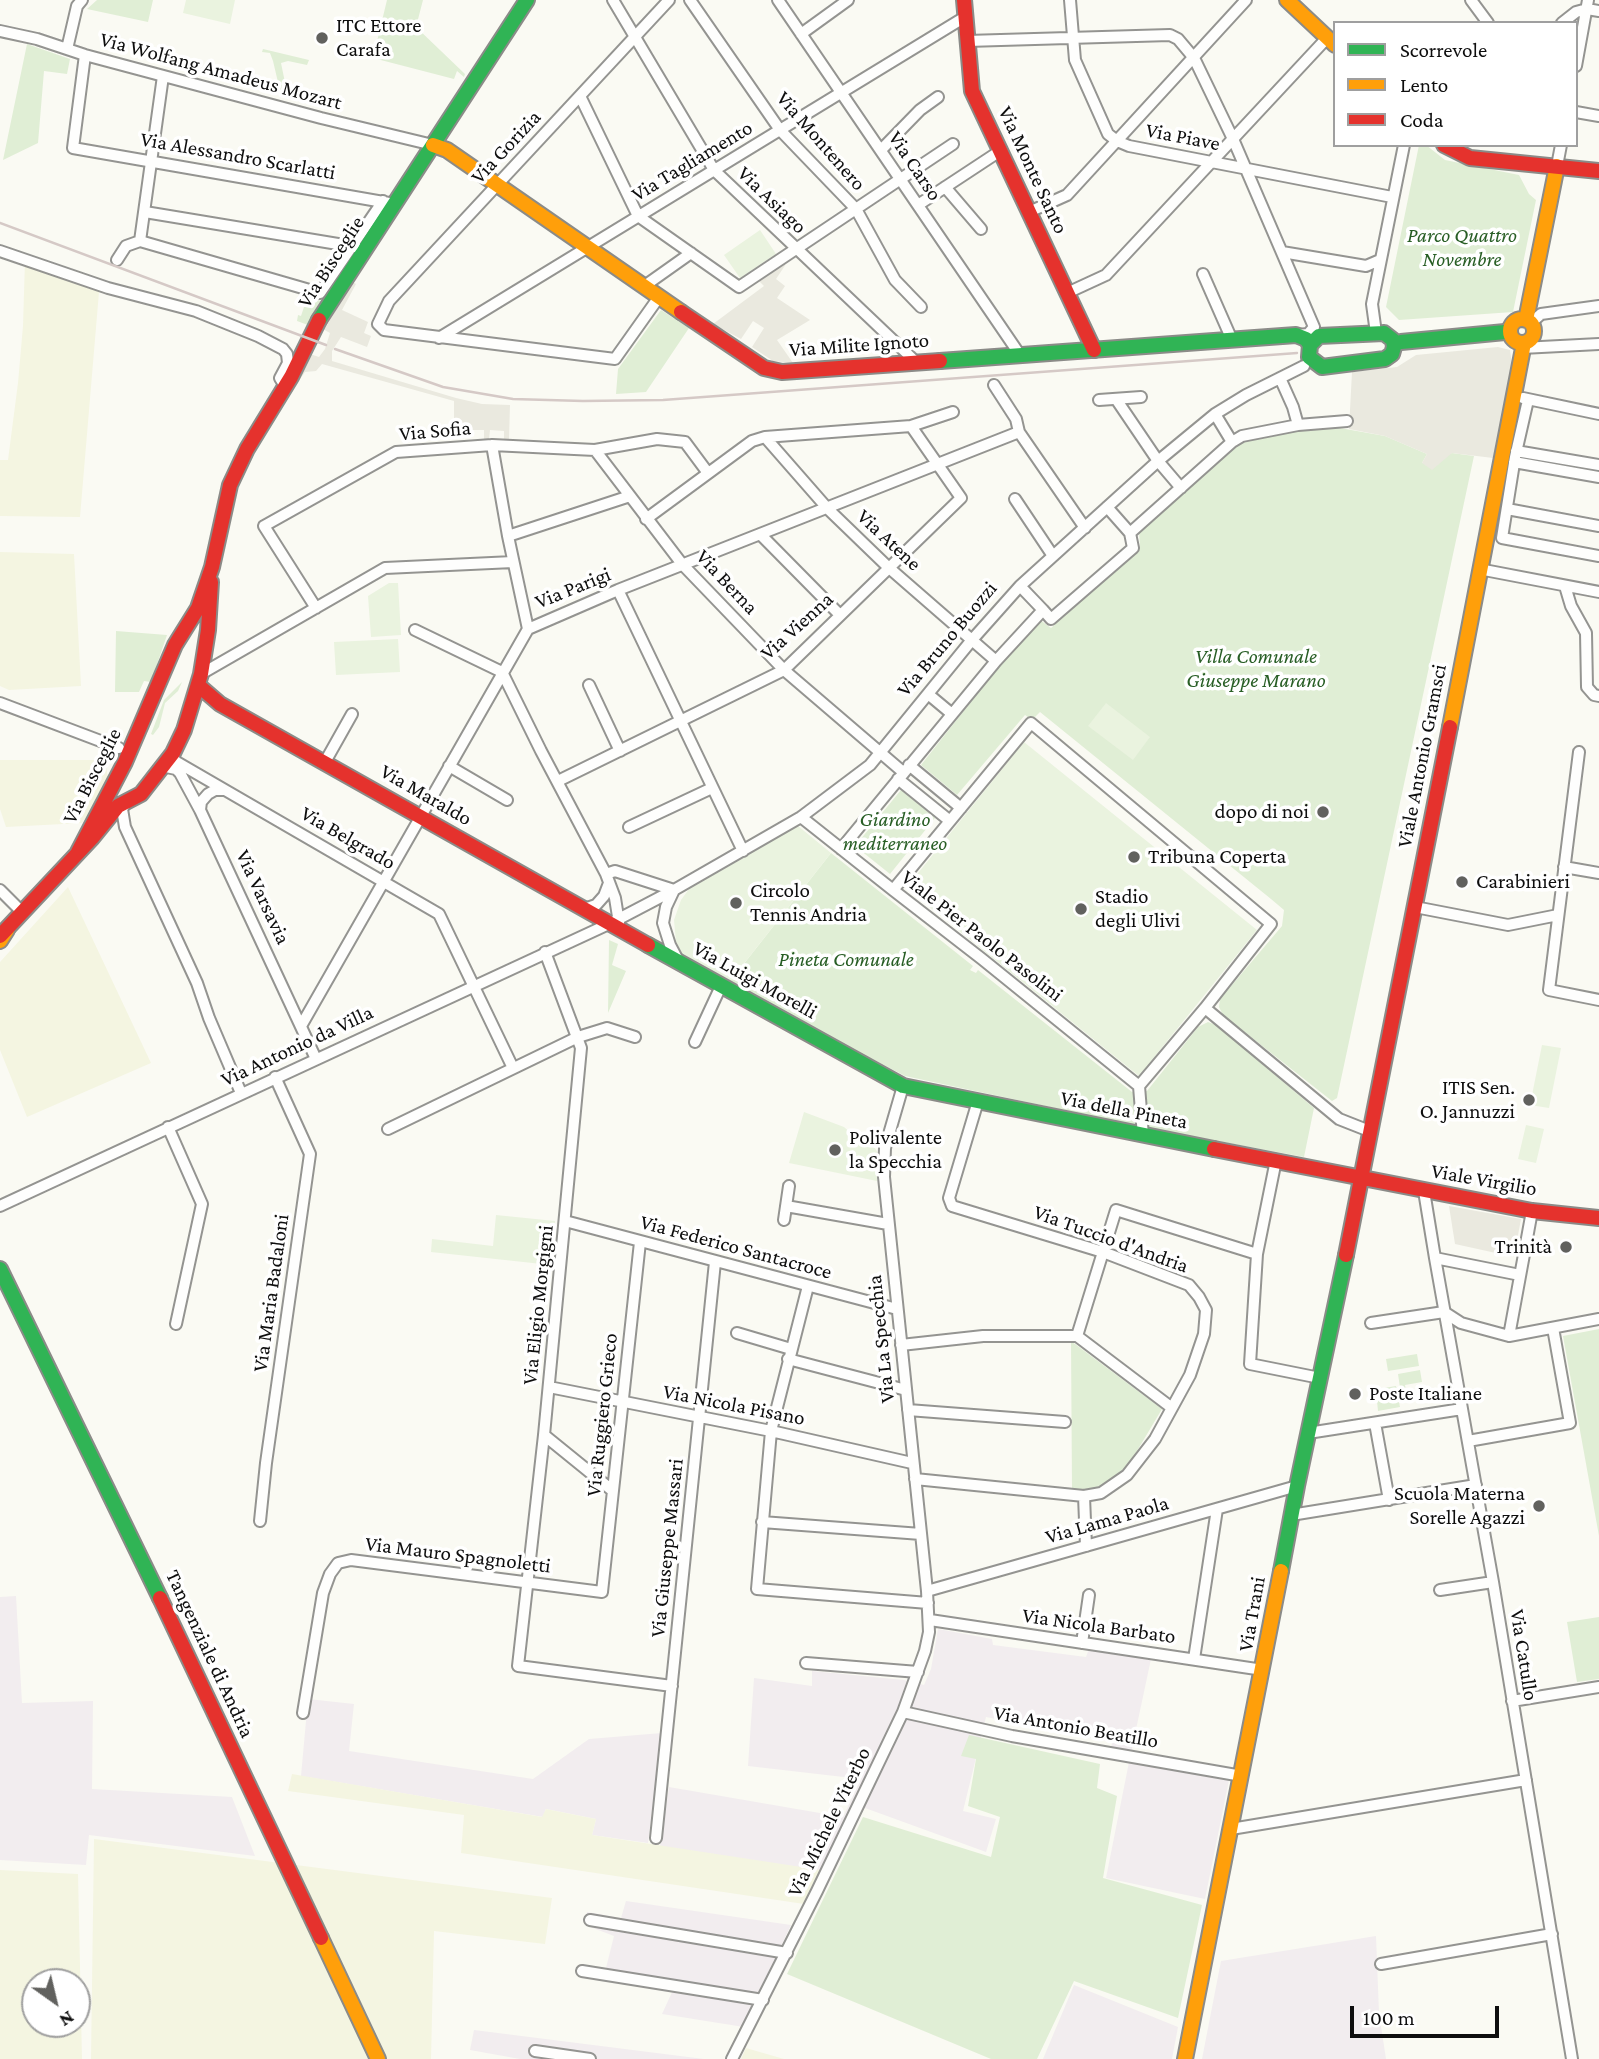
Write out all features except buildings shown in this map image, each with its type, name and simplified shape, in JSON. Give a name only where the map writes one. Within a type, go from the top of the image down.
[{"type":"main road","name":"Via Bisceglie","points":[[78,852],[178,639],[193,618],[212,567],[230,485],[247,449],[285,386],[358,248],[433,145],[527,0]]},
{"type":"main road","name":"Via Monte Santo","points":[[964,0],[972,91],[1094,350]]},
{"type":"main road","points":[[1287,0],[1300,7],[1331,41]]},
{"type":"main road","name":"Via Milite Ignoto","points":[[433,145],[447,150],[764,368],[782,372],[1296,335],[1314,348]]},
{"type":"main road","points":[[1448,147],[1470,158],[1599,172]]},
{"type":"main road","points":[[1509,332],[1516,342],[1523,346],[1534,334],[1528,322],[1557,166]]},
{"type":"main road","points":[[1509,332],[1515,322],[1528,322]]},
{"type":"main road","points":[[1314,348],[1376,333],[1384,333],[1396,343],[1509,332]]},
{"type":"main road","name":"Via Bruno Buozzi","points":[[1314,348],[1322,367],[1385,359],[1392,354],[1396,343]]},
{"type":"main road","name":"Viale Antonio Gramsci","points":[[1363,1177],[1479,569],[1512,456],[1513,396],[1523,346]]},
{"type":"main road","name":"Via Bisceglie","points":[[2,936],[118,806],[141,794],[173,753],[200,679],[210,611],[212,567]]},
{"type":"main road","points":[[178,639],[187,633],[195,632],[202,638],[205,651]]},
{"type":"main road","name":"Via Maraldo","points":[[200,679],[220,704],[612,923]]},
{"type":"main road","points":[[191,708],[203,702],[220,704]]},
{"type":"main road","points":[[125,755],[122,785],[127,791],[138,790],[150,783]]},
{"type":"main road","name":"Via Luigi Morelli","points":[[612,923],[879,1073]]},
{"type":"main road","name":"Via della Pineta","points":[[879,1073],[903,1086],[1143,1136],[1363,1177]]},
{"type":"main road","name":"Viale Virgilio","points":[[1363,1177],[1532,1211],[1599,1218]]},
{"type":"main road","name":"Via Trani","points":[[1185,2059],[1263,1670],[1291,1515],[1363,1177]]},
{"type":"main road","name":"Tangenziale di Andria","points":[[0,1269],[122,1518],[378,2059]]},
{"type":"street","points":[[68,49],[77,6],[82,0]]},
{"type":"street","name":"Via Asiago","points":[[613,0],[714,170],[916,363]]},
{"type":"street","name":"Via Gorizia","points":[[439,338],[384,330],[378,324],[389,301],[669,0]]},
{"type":"street","name":"Via Montenero","points":[[690,0],[780,130],[856,209],[895,280],[921,307]]},
{"type":"street","name":"Via Carso","points":[[778,0],[1020,355]]},
{"type":"street","points":[[801,34],[848,0]]},
{"type":"street","name":"Via Piave","points":[[1070,0],[1075,60],[1108,134],[1117,141],[1129,146],[1392,197]]},
{"type":"street","points":[[1029,212],[1067,195],[1246,0]]},
{"type":"street","points":[[1471,0],[1487,21]]},
{"type":"street","points":[[1588,4],[1599,11]]},
{"type":"street","points":[[1565,21],[1588,4]]},
{"type":"street","points":[[1578,56],[1588,4]]},
{"type":"street","name":"Via Tagliamento","points":[[439,338],[965,17]]},
{"type":"street","name":"Via Wolfang Amadeus Mozart","points":[[0,31],[35,44],[68,49],[433,145]]},
{"type":"street","points":[[967,41],[1170,35],[1178,39],[1194,58],[1233,139],[1282,253],[1314,348]]},
{"type":"street","points":[[1067,293],[1106,275],[1233,139],[1331,41]]},
{"type":"street","name":"Via Alessandro Scarlatti","points":[[85,55],[80,70],[73,148],[389,202]]},
{"type":"street","points":[[140,241],[163,76]]},
{"type":"street","points":[[580,96],[638,216],[739,287],[953,144]]},
{"type":"street","points":[[881,150],[920,110],[938,97]]},
{"type":"street","points":[[1578,111],[1599,116]]},
{"type":"street","points":[[1376,333],[1372,304],[1404,147]]},
{"type":"street","points":[[1557,166],[1561,147]]},
{"type":"street","points":[[918,205],[1000,151]]},
{"type":"street","points":[[945,187],[981,229]]},
{"type":"street","points":[[145,212],[358,248]]},
{"type":"street","points":[[117,260],[126,246],[140,241],[320,293],[358,248]]},
{"type":"street","points":[[0,251],[108,288],[196,311],[258,336],[284,349],[288,354],[288,363],[281,378],[285,386]]},
{"type":"street","points":[[643,287],[691,253]]},
{"type":"street","points":[[1282,253],[1366,266],[1380,260]]},
{"type":"street","points":[[1203,274],[1232,340]]},
{"type":"street","points":[[439,338],[615,359],[659,297]]},
{"type":"street","points":[[1528,322],[1541,314],[1599,306]]},
{"type":"street","points":[[1523,346],[1599,344]]},
{"type":"street","name":"Via Bruno Buozzi","points":[[612,923],[802,817],[870,765],[971,641],[1020,586],[1158,461],[1215,414],[1280,378],[1314,348]]},
{"type":"street","points":[[1280,378],[1298,425]]},
{"type":"street","points":[[994,385],[1016,419],[1019,432],[1085,527]]},
{"type":"street","points":[[1513,396],[1599,414]]},
{"type":"street","points":[[1099,400],[1141,397]]},
{"type":"street","points":[[1116,399],[1158,461],[1181,488]]},
{"type":"street","name":"Viale Antonio Gramsci","points":[[1528,400],[1512,456],[1502,538],[1599,556]]},
{"type":"street","points":[[646,519],[752,441],[765,437],[911,426],[953,412]]},
{"type":"street","points":[[1215,414],[1232,442]]},
{"type":"street","points":[[1130,533],[1242,436],[1298,425],[1347,421]]},
{"type":"street","points":[[911,426],[938,464]]},
{"type":"street","name":"Via Parigi","points":[[301,1026],[528,629],[682,564],[1019,432]]},
{"type":"street","name":"Via Atene","points":[[765,437],[828,509],[888,567],[996,662]]},
{"type":"street","name":"Via Sofia","points":[[316,608],[264,526],[396,452],[492,446],[594,450],[657,439],[685,442],[708,473]]},
{"type":"street","points":[[492,446],[528,629]]},
{"type":"street","name":"Via Berna","points":[[594,450],[682,564],[784,670],[904,772]]},
{"type":"street","points":[[1512,456],[1599,465]]},
{"type":"street","points":[[1512,456],[1599,477]]},
{"type":"street","name":"Via Vienna","points":[[558,781],[784,670],[961,498],[938,464]]},
{"type":"street","points":[[508,536],[630,496]]},
{"type":"street","points":[[1015,499],[1053,556]]},
{"type":"street","points":[[1020,586],[1051,620],[1133,548],[1130,533],[1107,507]]},
{"type":"street","points":[[1507,509],[1599,526]]},
{"type":"street","points":[[760,534],[840,615]]},
{"type":"street","points":[[200,679],[223,662],[384,568],[513,562]]},
{"type":"street","points":[[1479,569],[1599,592]]},
{"type":"street","points":[[1565,586],[1586,634],[1587,687],[1594,695],[1599,696]]},
{"type":"street","points":[[618,590],[743,851]]},
{"type":"street","points":[[841,849],[1042,610]]},
{"type":"street","points":[[415,630],[502,672],[607,879],[612,923]]},
{"type":"street","points":[[205,651],[214,660],[223,662]]},
{"type":"street","points":[[589,685],[620,751]]},
{"type":"street","points":[[928,694],[952,714]]},
{"type":"street","points":[[0,703],[125,755]]},
{"type":"street","points":[[325,762],[352,714]]},
{"type":"street","points":[[893,890],[1031,723],[1271,924],[1139,1086],[1143,1136]]},
{"type":"street","points":[[1578,752],[1549,990],[1599,1000]]},
{"type":"street","name":"Via Belgrado","points":[[173,753],[175,761],[439,914],[513,1068]]},
{"type":"street","points":[[449,766],[507,800]]},
{"type":"street","name":"Via Varsavia","points":[[161,770],[167,767],[176,769],[200,810],[316,1059]]},
{"type":"street","points":[[904,772],[961,808]]},
{"type":"street","points":[[904,772],[950,821]]},
{"type":"street","points":[[629,827],[712,788]]},
{"type":"street","points":[[200,810],[201,802],[208,794],[215,790],[227,791]]},
{"type":"street","points":[[130,799],[122,809],[125,827],[197,984],[241,1093]]},
{"type":"street","name":"Viale Pier Paolo Pasolini","points":[[802,817],[1139,1086]]},
{"type":"street","points":[[92,838],[116,822],[125,827]]},
{"type":"street","points":[[1564,867],[1599,873]]},
{"type":"street","points":[[584,909],[596,905],[604,896],[607,879],[615,871],[674,890],[666,907],[663,923],[679,962]]},
{"type":"street","points":[[0,890],[23,913]]},
{"type":"street","points":[[1415,907],[1508,925],[1558,915]]},
{"type":"street","name":"Via Antonio da Villa","points":[[0,1206],[612,923]]},
{"type":"street","name":"Via Eligio Morgigni","points":[[545,952],[578,1037],[581,1054],[544,1435],[517,1666],[672,1686]]},
{"type":"street","points":[[695,1042],[720,986]]},
{"type":"street","points":[[1205,1008],[1339,1119],[1371,1132]]},
{"type":"street","points":[[388,1129],[578,1037],[607,1028],[635,1037]]},
{"type":"street","name":"Via Maria Badaloni","points":[[260,1521],[310,1154],[275,1077]]},
{"type":"street","name":"Via La Specchia","points":[[903,1086],[884,1148],[884,1177],[928,1597]]},
{"type":"street","name":"Via Tuccio d'Andria","points":[[978,1101],[949,1198],[951,1205],[1103,1252],[1189,1285],[1206,1310],[1204,1334],[1197,1357],[1172,1408],[1139,1462],[1127,1475],[1101,1493],[1084,1496]]},
{"type":"street","points":[[168,1127],[202,1204],[176,1324]]},
{"type":"street","points":[[1276,1160],[1257,1254],[1250,1364],[1320,1378]]},
{"type":"street","points":[[784,1220],[789,1186]]},
{"type":"street","name":"Via Catullo","points":[[1424,1191],[1493,1582],[1572,2059]]},
{"type":"street","points":[[786,1206],[888,1224]]},
{"type":"street","points":[[1077,1336],[1116,1210],[1257,1254]]},
{"type":"street","points":[[1509,1336],[1532,1211]]},
{"type":"street","name":"Via Federico Santacroce","points":[[565,1221],[897,1309]]},
{"type":"street","name":"Via Ruggiero Grieco","points":[[602,1592],[640,1242]]},
{"type":"street","points":[[1435,1258],[1520,1275]]},
{"type":"street","name":"Via Giuseppe Massari","points":[[656,1838],[715,1262]]},
{"type":"street","points":[[808,1286],[771,1431],[757,1589],[928,1597]]},
{"type":"street","points":[[1371,1323],[1444,1312],[1461,1323],[1509,1336],[1599,1320]]},
{"type":"street","points":[[1468,1441],[1570,1423],[1553,1328]]},
{"type":"street","points":[[737,1333],[789,1354],[906,1390]]},
{"type":"street","points":[[901,1345],[984,1336],[1077,1336],[1172,1408]]},
{"type":"street","name":"Via Nicola Pisano","points":[[549,1387],[771,1431],[912,1463]]},
{"type":"street","points":[[1308,1433],[1462,1409]]},
{"type":"street","points":[[908,1410],[1065,1422]]},
{"type":"street","points":[[1375,1423],[1389,1500]]},
{"type":"street","points":[[544,1435],[613,1492]]},
{"type":"street","points":[[915,1479],[1084,1496],[1086,1546]]},
{"type":"street","points":[[1291,1515],[1476,1485]]},
{"type":"street","name":"Via Lama Paola","points":[[928,1597],[1086,1546],[1297,1486]]},
{"type":"street","points":[[1194,1660],[1217,1508]]},
{"type":"street","points":[[762,1522],[921,1534]]},
{"type":"street","name":"Via Mauro Spagnoletti","points":[[303,1713],[323,1593],[330,1574],[338,1563],[351,1560],[602,1592]]},
{"type":"street","points":[[1440,1590],[1493,1582]]},
{"type":"street","points":[[1082,1643],[1089,1595]]},
{"type":"street","name":"Via Michele Viterbo","points":[[732,2059],[787,1953],[903,1712],[925,1651],[930,1620],[928,1597]]},
{"type":"street","name":"Via Nicola Barbato","points":[[930,1620],[1263,1670]]},
{"type":"street","points":[[806,1662],[918,1672]]},
{"type":"street","points":[[1512,1701],[1599,1687]]},
{"type":"street","name":"Via Antonio Beatillo","points":[[903,1712],[1012,1736],[1242,1776]]},
{"type":"street","points":[[1231,1829],[1526,1780]]},
{"type":"street","points":[[590,1920],[787,1953]]},
{"type":"street","points":[[1381,1964],[1552,1934]]},
{"type":"street","points":[[582,1971],[763,2000]]},
{"type":"street","points":[[535,2051],[590,2059]]},
{"type":"shaded area","points":[[786,264],[776,279],[785,286],[777,298],[810,320],[777,340],[793,363],[773,361],[752,347],[764,328],[753,321],[741,339],[713,324],[764,286],[758,280]]},
{"type":"shaded area","points":[[351,281],[356,284],[342,310],[368,322],[364,333],[371,336],[367,347],[341,337],[332,351],[332,361],[456,398],[482,404],[510,405],[509,439],[504,440],[504,431],[490,430],[489,439],[484,439],[484,430],[454,430],[454,401],[322,364],[316,371],[305,372],[277,413],[310,354],[319,357],[325,349],[330,333],[321,328]]},
{"type":"shaded area","points":[[1498,347],[1510,350],[1512,365],[1493,458],[1452,453],[1432,470],[1422,463],[1427,454],[1385,436],[1349,429],[1352,372],[1397,367],[1416,355]]},
{"type":"shaded area","points":[[1449,1206],[1521,1219],[1514,1257],[1455,1244]]},
{"type":"shaded area","points":[[16,1596],[22,1703],[93,1701],[92,1789],[232,1797],[255,1856],[89,1835],[86,1865],[0,1860],[0,1597]]},
{"type":"shaded area","points":[[938,1629],[992,1639],[993,1645],[1086,1657],[1089,1649],[1151,1659],[1131,1753],[1111,1749],[1112,1742],[986,1717],[963,1811],[996,1819],[986,1852],[865,1808],[820,1871],[660,1846],[669,1787],[843,1817],[861,1779],[748,1766],[754,1678],[812,1686],[812,1671],[904,1680],[924,1685],[931,1669]]},
{"type":"shaded area","points":[[308,1699],[354,1704],[349,1751],[533,1779],[589,1739],[662,1733],[648,1843],[592,1835],[596,1819],[546,1809],[543,1817],[301,1776]]},
{"type":"shaded area","points":[[1129,1762],[1229,1780],[1205,1899],[1106,1878]]},
{"type":"shaded area","points":[[626,1901],[791,1925],[744,2027],[662,2014],[673,1990],[578,1976],[578,1965],[606,1968],[614,1936],[585,1925],[587,1912],[621,1918]]},
{"type":"shaded area","points":[[1376,1936],[1379,2013],[1386,2059],[1202,2059],[1221,1961]]},
{"type":"shaded area","points":[[1074,1985],[1178,2027],[1172,2059],[1043,2059]]},
{"type":"shaded area","points":[[474,2030],[704,2059],[520,2059],[470,2050]]},
{"type":"green space","points":[[97,0],[153,0],[148,22],[87,9]]},
{"type":"green space","points":[[186,0],[235,0],[230,24],[183,13]]},
{"type":"green space","points":[[387,0],[423,0],[416,27],[465,74],[464,77],[457,71],[454,79],[373,58]]},
{"type":"green space","points":[[27,44],[70,59],[67,74],[44,71],[38,143],[3,160]]},
{"type":"green space","points":[[263,49],[309,60],[307,65],[288,61],[281,63],[288,97],[281,95],[270,53],[262,52]]},
{"type":"green space","name":"Parco Quattro Novembre","points":[[1419,147],[1429,147],[1445,160],[1519,175],[1529,194],[1536,200],[1513,312],[1399,320],[1386,307]]},
{"type":"green space","points":[[760,230],[776,254],[740,278],[724,255]]},
{"type":"green space","points":[[25,260],[99,292],[80,517],[0,516],[0,460],[8,460],[18,383]]},
{"type":"green space","points":[[310,297],[323,302],[308,325],[297,321]]},
{"type":"green space","points":[[661,310],[689,328],[646,392],[616,394],[618,369]]},
{"type":"green space","name":"Villa Comunale Giuseppe Marano","points":[[1340,428],[1385,436],[1427,454],[1422,463],[1452,453],[1474,456],[1337,1098],[1332,1101],[1223,1015],[1219,1007],[1220,999],[1282,926],[1284,910],[1271,899],[1040,712],[1032,720],[1025,715],[957,795],[921,765],[1000,665],[1040,620],[1051,628],[1140,548],[1139,531],[1228,452],[1244,441],[1299,429]]},
{"type":"green space","points":[[0,552],[74,554],[81,686],[9,690],[0,686]]},
{"type":"green space","points":[[389,583],[398,583],[401,635],[371,637],[368,596]]},
{"type":"green space","points":[[116,631],[167,635],[151,682],[144,681],[139,692],[115,692]]},
{"type":"green space","points":[[398,639],[400,672],[336,675],[334,642]]},
{"type":"green space","points":[[182,682],[178,691],[165,703],[159,727],[151,734],[164,700]]},
{"type":"green space","points":[[1106,703],[1150,737],[1133,760],[1088,726]]},
{"type":"green space","name":"Stadio degli Ulivi","points":[[1024,742],[1257,930],[1139,1076],[906,888]]},
{"type":"green space","points":[[0,760],[105,760],[108,778],[82,823],[6,827],[0,809]]},
{"type":"green space","name":"Giardino mediterraneo","points":[[901,790],[935,818],[890,874],[855,846]]},
{"type":"green space","name":"Circolo Tennis Andria","points":[[798,826],[831,853],[728,984],[683,956],[676,942],[674,920],[681,900],[689,889]]},
{"type":"green space","name":"Pineta Comunale","points":[[831,853],[973,966],[970,970],[976,973],[978,970],[1132,1092],[1147,1091],[1198,1027],[1208,1022],[1216,1025],[1314,1108],[1304,1157],[1153,1129],[905,1076],[728,984]]},
{"type":"green space","points":[[68,887],[151,1063],[27,1117],[0,1050],[0,962]]},
{"type":"green space","points":[[609,940],[618,944],[612,965],[626,971],[608,1013]]},
{"type":"green space","points":[[1542,1045],[1561,1048],[1549,1108],[1530,1105]]},
{"type":"green space","name":"Polivalente la Specchia","points":[[804,1112],[869,1139],[878,1153],[877,1181],[789,1163]]},
{"type":"green space","points":[[1526,1125],[1544,1129],[1536,1163],[1518,1159]]},
{"type":"green space","points":[[496,1215],[555,1221],[551,1265],[431,1252],[432,1239],[493,1246]]},
{"type":"green space","points":[[1599,1329],[1599,1536],[1563,1336]]},
{"type":"green space","points":[[1071,1341],[1162,1409],[1128,1466],[1103,1485],[1090,1490],[1072,1490]]},
{"type":"green space","points":[[1417,1354],[1419,1366],[1388,1371],[1386,1359]]},
{"type":"green space","points":[[1420,1370],[1422,1382],[1405,1385],[1408,1400],[1402,1401],[1398,1374]]},
{"type":"green space","points":[[1396,1386],[1400,1407],[1378,1411],[1378,1389]]},
{"type":"green space","points":[[1599,1617],[1599,1679],[1577,1682],[1567,1622]]},
{"type":"green space","points":[[969,1735],[1100,1764],[1097,1788],[1117,1796],[1103,1878],[1202,1905],[1178,2018],[1074,1981],[1037,2059],[991,2059],[787,1974],[863,1817],[991,1857],[1000,1817],[968,1806],[976,1759],[961,1756]]},
{"type":"green space","points":[[292,1774],[542,1817],[546,1809],[596,1819],[592,1835],[821,1870],[804,1904],[461,1853],[464,1815],[288,1791]]},
{"type":"green space","points":[[94,1839],[552,1898],[545,1944],[434,1931],[431,2059],[91,2059]]},
{"type":"green space","points":[[0,1870],[78,1874],[80,1968],[21,1968],[21,2038],[82,2038],[82,2059],[0,2059]]},
{"type":"green space","points":[[746,2048],[784,2059],[741,2059]]},
{"type":"railway","points":[[0,223],[326,345]]},
{"type":"railway","points":[[335,349],[443,387],[513,399],[583,401],[663,400],[1297,353]]},
{"type":"traffic: fast","points":[[319,320],[527,0]]},
{"type":"traffic: fast","points":[[1401,342],[1505,332]]},
{"type":"traffic: fast","points":[[1384,333],[1393,340],[1394,347],[1392,354],[1385,359],[1322,367],[1309,357],[1310,345],[1319,336],[1384,333]]},
{"type":"traffic: fast","points":[[940,361],[1296,335],[1306,339],[1310,345]]},
{"type":"traffic: fast","points":[[648,945],[903,1086],[1214,1149]]},
{"type":"traffic: fast","points":[[1281,1571],[1346,1255]]},
{"type":"traffic: fast","points":[[0,1269],[160,1598]]},
{"type":"traffic: slow","points":[[1287,0],[1333,43]]},
{"type":"traffic: slow","points":[[433,145],[447,150],[681,312]]},
{"type":"traffic: slow","points":[[1526,320],[1557,166]]},
{"type":"traffic: slow","points":[[1522,319],[1530,323],[1534,331],[1530,339],[1522,343],[1514,339],[1510,331],[1514,323],[1522,319]]},
{"type":"traffic: slow","points":[[1450,727],[1524,343]]},
{"type":"traffic: slow","points":[[0,941],[7,930]]},
{"type":"traffic: slow","points":[[1185,2059],[1281,1571]]},
{"type":"traffic: slow","points":[[321,1938],[378,2059]]},
{"type":"traffic: jam","points":[[964,0],[972,91],[1094,350]]},
{"type":"traffic: jam","points":[[1448,147],[1470,158],[1599,171]]},
{"type":"traffic: jam","points":[[681,312],[764,368],[782,372],[940,361]]},
{"type":"traffic: jam","points":[[78,852],[125,762],[175,645],[198,608],[212,567],[230,485],[247,449],[291,377],[319,320]]},
{"type":"traffic: jam","points":[[0,936],[92,838],[118,806],[141,794],[173,753],[184,730],[201,674],[208,630],[211,582]]},
{"type":"traffic: jam","points":[[198,685],[220,704],[648,945]]},
{"type":"traffic: jam","points":[[1346,1255],[1450,727]]},
{"type":"traffic: jam","points":[[1214,1149],[1532,1211],[1599,1218]]},
{"type":"traffic: jam","points":[[160,1598],[321,1938]]},
{"type":"place","name":"ITC Ettore Carafa","points":[[322,38]]},
{"type":"place","name":"dopo di noi","points":[[1323,812]]},
{"type":"place","name":"Tribuna Coperta","points":[[1134,857]]},
{"type":"place","name":"Carabinieri","points":[[1462,882]]},
{"type":"place","name":"Circolo Tennis Andria","points":[[736,903]]},
{"type":"place","name":"Stadio degli Ulivi","points":[[1081,909]]},
{"type":"place","name":"ITIS Sen. O. Jannuzzi","points":[[1529,1100]]},
{"type":"place","name":"Polivalente la Specchia","points":[[835,1150]]},
{"type":"place","name":"Trinità","points":[[1566,1247]]},
{"type":"place","name":"Poste Italiane","points":[[1355,1394]]},
{"type":"place","name":"Scuola Materna Sorelle Agazzi","points":[[1539,1506]]}]
